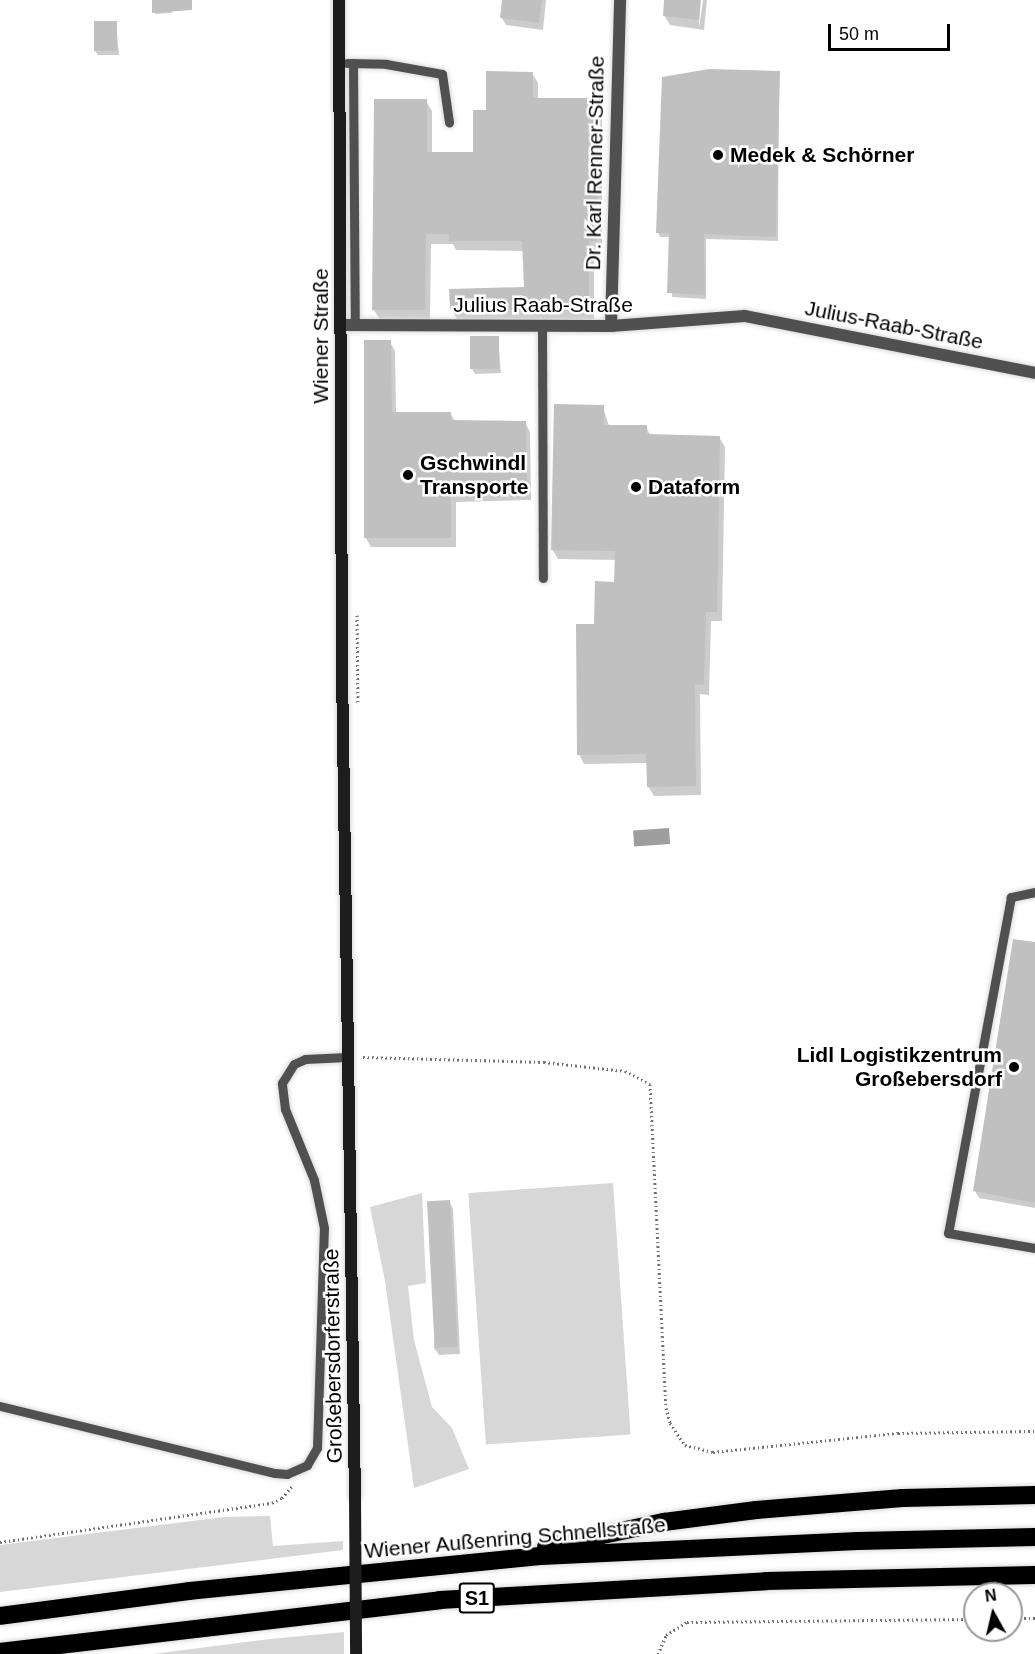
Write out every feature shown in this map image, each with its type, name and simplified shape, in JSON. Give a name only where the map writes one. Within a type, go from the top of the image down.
[{"type":"highway","points":[[481,1562],[625,1529],[715,1515],[868,1500],[1035,1495]]},
{"type":"highway","name":"Wiener Außenring Schnellstraße","points":[[0,1616],[189,1590],[481,1562],[687,1548],[1035,1537]]},
{"type":"highway","name":"S1","points":[[0,1652],[201,1626],[462,1599],[744,1582],[1035,1575]]},
{"type":"street","name":"Wiener Straße","points":[[339,0],[342,671],[347,1057]]},
{"type":"street","name":"Dr. Karl Renner-Straße","points":[[611,326],[620,0]]},
{"type":"street","name":"Julius Raab-Straße","points":[[341,325],[611,326],[745,316]]},
{"type":"street","name":"Julius-Raab-Straße","points":[[745,316],[1035,373]]},
{"type":"street","name":"Großebersdorferstraße","points":[[347,1057],[356,1654]]},
{"type":"lane","points":[[339,62],[442,74],[449,122]]},
{"type":"lane","points":[[353,63],[355,325]]},
{"type":"lane","points":[[542,324],[543,578]]},
{"type":"lane","points":[[1035,892],[1011,897],[948,1233],[1035,1248]]},
{"type":"lane","points":[[0,1406],[275,1473],[297,1471],[307,1465],[316,1448],[324,1228],[314,1180],[285,1109],[282,1083],[294,1064],[305,1059],[347,1057]]},
{"type":"path","points":[[357,609],[358,715]]},
{"type":"path","points":[[361,1046],[361,1057]]},
{"type":"path","points":[[347,1057],[544,1062],[624,1071],[650,1084],[666,1408],[670,1423],[685,1445],[713,1452],[898,1433],[1035,1431]]},
{"type":"path","points":[[0,1542],[272,1503],[292,1489],[297,1471]]},
{"type":"path","points":[[658,1654],[666,1635],[687,1622],[963,1619]]},
{"type":"shaded area","points":[[669,828],[670,844],[634,846],[633,831]]},
{"type":"shaded area","points":[[613,1183],[631,1434],[486,1445],[468,1193]]},
{"type":"shaded area","points":[[422,1193],[426,1283],[408,1286],[414,1340],[432,1407],[452,1428],[469,1469],[414,1488],[385,1281],[370,1207]]},
{"type":"shaded area","points":[[270,1516],[273,1546],[343,1541],[343,1550],[0,1592],[0,1545],[224,1517]]},
{"type":"shaded area","points":[[344,1632],[344,1654],[153,1654],[270,1639]]},
{"type":"building","points":[[152,0],[192,0],[192,10],[152,13]]},
{"type":"building","points":[[502,0],[542,0],[539,23],[500,18]]},
{"type":"building","points":[[664,0],[701,0],[699,20],[663,16]]},
{"type":"building","points":[[94,21],[117,21],[117,51],[94,51]]},
{"type":"building","name":"Medek & Schörner","points":[[709,69],[780,71],[776,237],[704,234],[705,295],[667,293],[669,233],[656,233],[662,77]]},
{"type":"building","points":[[486,71],[533,72],[533,98],[598,98],[597,241],[589,241],[589,310],[450,309],[449,289],[524,287],[522,241],[449,241],[449,234],[426,234],[425,310],[372,310],[374,99],[427,99],[427,152],[473,152],[473,110],[486,110]]},
{"type":"building","points":[[470,336],[499,336],[499,369],[470,369]]},
{"type":"building","points":[[364,340],[391,340],[392,412],[451,412],[451,420],[526,421],[527,491],[451,492],[451,538],[364,538]]},
{"type":"building","points":[[554,404],[604,405],[604,425],[647,425],[647,434],[720,436],[717,612],[706,612],[704,685],[695,685],[696,786],[647,787],[646,754],[577,755],[576,624],[594,624],[595,581],[614,582],[615,551],[551,550]]},
{"type":"building","name":"Lidl Logistikzentrum Großebersdorf","points":[[1013,939],[1035,942],[1035,1203],[973,1191]]},
{"type":"building","points":[[450,1200],[458,1347],[435,1348],[427,1201]]},
{"type":"place","name":"Medek & Schörner","points":[[718,155]]},
{"type":"place","name":"Gschwindl Transporte","points":[[408,475]]},
{"type":"place","name":"Dataform","points":[[636,487]]},
{"type":"place","name":"Lidl Logistikzentrum Großebersdorf","points":[[1014,1067]]}]
